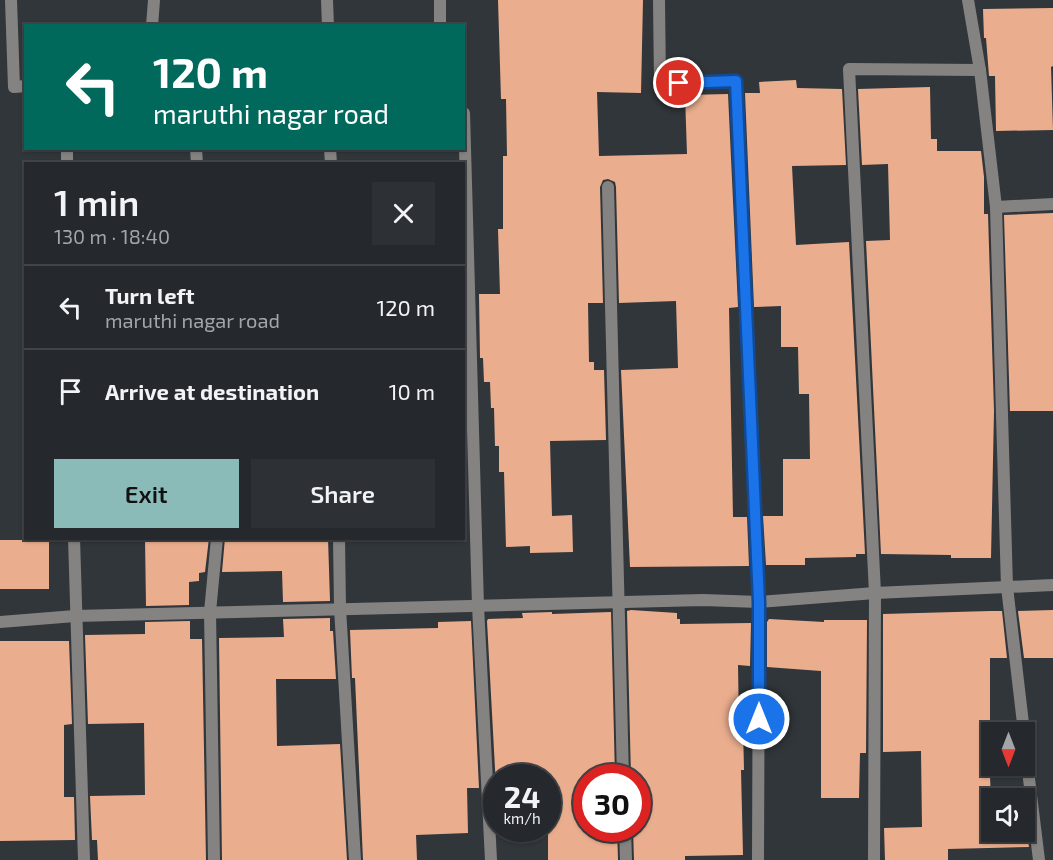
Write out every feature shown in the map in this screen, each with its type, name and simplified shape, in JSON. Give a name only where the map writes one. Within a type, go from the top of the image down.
[{"type":"street","points":[[11,0],[14,87],[24,86]]},
{"type":"street","points":[[152,24],[154,0]]},
{"type":"street","points":[[327,0],[328,24]]},
{"type":"street","points":[[440,0],[440,24]]},
{"type":"street","points":[[659,0],[660,84],[736,81],[759,602],[758,860]]},
{"type":"street","points":[[968,0],[980,70],[996,207],[1007,587],[1023,722]]},
{"type":"street","points":[[874,860],[876,593],[849,69],[980,70]]},
{"type":"street","points":[[465,148],[478,606],[491,860]]},
{"type":"street","points":[[608,187],[623,764]]},
{"type":"street","points":[[996,207],[1053,204]]},
{"type":"street","points":[[74,540],[84,860]]},
{"type":"street","points":[[214,860],[210,612],[217,540]]},
{"type":"street","points":[[339,540],[340,608],[355,860]]},
{"type":"street","points":[[0,622],[75,616],[340,608],[703,600],[759,602],[876,593],[1053,585]]},
{"type":"street","points":[[1029,776],[1039,860]]},
{"type":"street","points":[[625,842],[626,860]]},
{"type":"building","points":[[498,0],[643,0],[641,93],[597,92],[599,156],[687,154],[685,95],[728,94],[738,307],[729,308],[733,517],[747,517],[749,566],[630,567],[621,370],[678,368],[676,301],[619,303],[616,187],[615,182],[608,179],[603,180],[600,187],[603,303],[588,303],[589,362],[594,362],[594,370],[604,370],[606,440],[550,441],[552,516],[572,515],[573,552],[530,553],[530,546],[506,547],[504,472],[499,472],[499,446],[495,446],[494,408],[491,408],[490,382],[484,382],[483,358],[480,358],[479,294],[500,294],[498,229],[503,229],[503,156],[507,156],[506,99],[501,99]]},
{"type":"building","points":[[1053,8],[1053,66],[1051,67],[1053,130],[996,131],[995,76],[989,76],[983,9]]},
{"type":"building","points":[[796,80],[797,88],[842,89],[846,165],[792,166],[796,245],[849,242],[865,554],[856,554],[856,557],[805,558],[805,565],[766,565],[763,516],[783,516],[783,459],[810,459],[809,394],[799,394],[798,347],[781,347],[781,306],[754,307],[745,93],[760,93],[759,82]]},
{"type":"building","points":[[930,87],[931,139],[937,139],[937,151],[981,151],[984,214],[988,214],[994,411],[991,558],[881,554],[866,241],[890,240],[888,164],[862,165],[858,89]]},
{"type":"building","points":[[1053,213],[1053,411],[1010,411],[1004,215]]},
{"type":"building","points":[[0,540],[49,540],[49,589],[0,589]]},
{"type":"building","points":[[145,540],[209,540],[205,572],[199,573],[199,581],[189,582],[189,605],[146,606]]},
{"type":"building","points":[[225,540],[328,540],[330,601],[283,602],[282,571],[222,572]]},
{"type":"building","points":[[1053,610],[1053,658],[1024,658],[1018,611]]},
{"type":"building","points":[[627,611],[677,613],[680,624],[751,623],[750,666],[738,665],[739,726],[743,726],[744,770],[741,770],[743,855],[685,856],[685,860],[634,860],[633,842],[651,842],[651,764],[631,764]]},
{"type":"building","points":[[1002,611],[1007,658],[990,658],[990,720],[981,722],[981,776],[990,776],[990,788],[981,788],[981,842],[1028,842],[1029,847],[948,849],[948,860],[885,860],[884,828],[922,827],[921,751],[883,752],[883,614]]},
{"type":"building","points":[[611,612],[615,764],[573,764],[573,842],[617,842],[618,860],[548,860],[548,842],[561,842],[561,764],[495,764],[487,621],[488,619],[523,618],[522,613]]},
{"type":"building","points":[[330,618],[336,679],[276,679],[277,746],[340,744],[347,860],[222,860],[219,638],[284,637],[283,619]]},
{"type":"building","points":[[769,619],[824,622],[824,620],[867,620],[866,753],[860,753],[859,798],[821,798],[821,671],[767,667],[767,622]]},
{"type":"building","points":[[190,621],[190,639],[202,639],[206,860],[98,860],[97,840],[92,840],[90,796],[145,795],[144,723],[88,724],[85,635],[145,634],[145,622]]},
{"type":"building","points":[[471,621],[479,788],[467,788],[468,833],[416,835],[417,860],[363,860],[355,678],[352,678],[350,630],[438,628],[438,622]]},
{"type":"building","points":[[0,641],[69,641],[72,724],[64,725],[64,797],[74,797],[75,840],[0,841]]},
{"type":"route","points":[[679,83],[736,81],[759,602],[759,719]]}]
